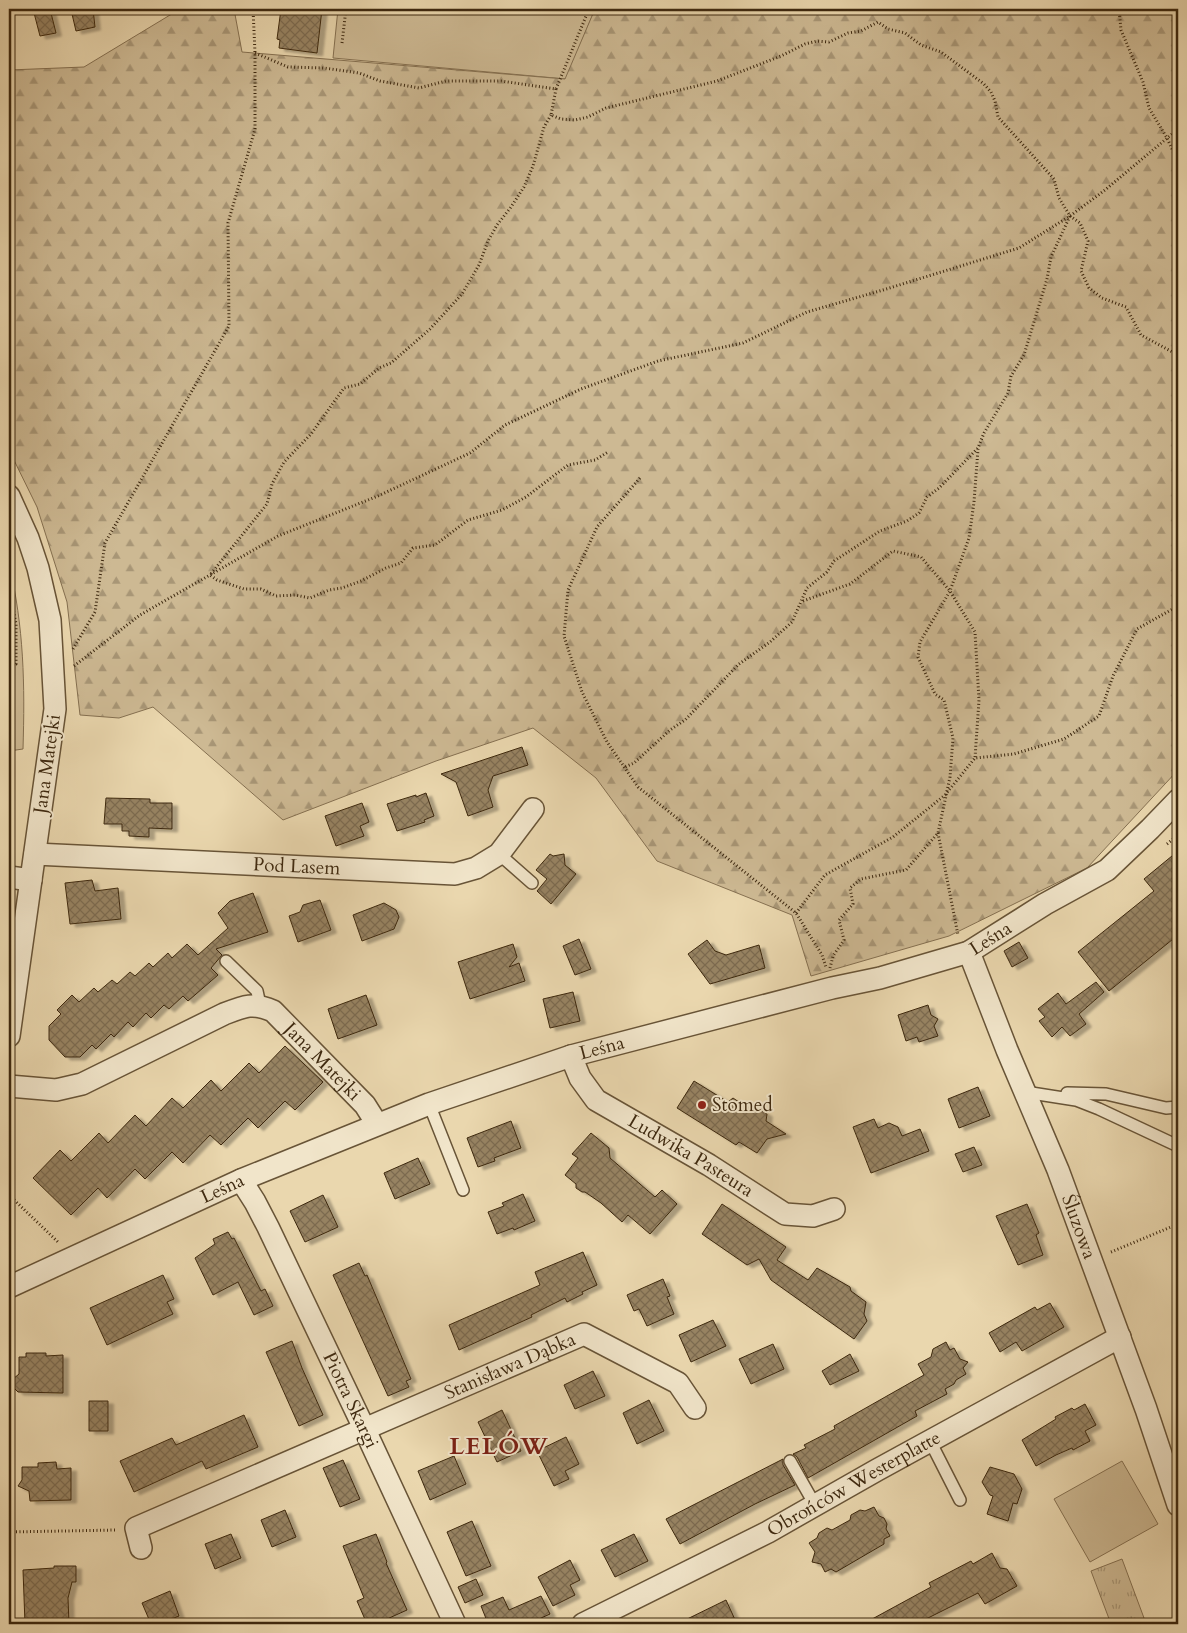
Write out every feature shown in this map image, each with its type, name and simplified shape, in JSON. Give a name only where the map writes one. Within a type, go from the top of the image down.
[{"type":"street","name":"Jana Matejki","points":[[9,496],[28,538],[38,568],[50,620],[55,709],[9,1036]]},
{"type":"street","name":"Leśna","points":[[9,1287],[241,1180],[428,1104],[571,1056],[830,982],[880,978],[969,952],[1045,904],[1107,870],[1150,830],[1178,800]]},
{"type":"street","name":"Pod Lasem","points":[[35,854],[455,874],[476,868],[499,854],[533,809]]},
{"type":"street","points":[[9,877],[31,880]]},
{"type":"street","name":"Śluzowa","points":[[969,952],[1058,1170],[1120,1336],[1178,1505]]},
{"type":"street","name":"Jana Matejki","points":[[260,1005],[273,1011],[365,1105],[377,1124]]},
{"type":"street","points":[[9,1086],[56,1090],[82,1084],[224,1014],[245,1006],[260,1005]]},
{"type":"street","name":"Ludwika Pasteura","points":[[571,1056],[580,1078],[596,1100],[709,1165],[784,1214],[813,1216],[834,1209]]},
{"type":"street","name":"Piotra Skargi","points":[[241,1180],[268,1226],[454,1624]]},
{"type":"street","name":"Stanisława Dąbka","points":[[364,1428],[584,1334],[678,1383],[695,1408]]},
{"type":"street","name":"Obrońców Westerplatte","points":[[583,1624],[768,1532],[1120,1336]]},
{"type":"street","points":[[141,1548],[136,1528],[364,1428]]},
{"type":"lane","points":[[499,854],[532,883]]},
{"type":"lane","points":[[226,961],[257,991],[260,1005]]},
{"type":"lane","points":[[1025,1092],[1106,1094],[1158,1107],[1178,1107]]},
{"type":"lane","points":[[1025,1092],[1076,1100],[1178,1146]]},
{"type":"lane","points":[[428,1104],[463,1190]]},
{"type":"lane","points":[[930,1441],[960,1500]]},
{"type":"lane","points":[[790,1461],[815,1505]]},
{"type":"path","points":[[71,652],[95,612],[106,543],[229,326],[228,223],[255,129],[253,9]]},
{"type":"path","points":[[342,43],[346,9]]},
{"type":"path","points":[[210,575],[267,504],[272,484],[284,462],[311,434],[344,388],[360,384],[379,368],[391,363],[430,329],[462,294],[479,265],[488,241],[497,225],[524,187],[533,166],[544,127],[550,115],[559,79],[589,9]]},
{"type":"path","points":[[1119,9],[1121,30],[1143,82],[1149,108],[1167,138],[1178,162]]},
{"type":"path","points":[[550,115],[561,119],[575,120],[588,117],[614,106],[718,81],[805,44],[817,41],[829,42],[848,33],[861,31],[878,22],[888,29],[906,33],[921,46],[941,52],[984,84],[991,92],[995,101],[998,117],[1054,179],[1059,198],[1070,216],[1080,223],[1088,241],[1081,272],[1089,288],[1102,298],[1126,307],[1141,335],[1178,355]]},
{"type":"path","points":[[255,53],[288,67],[324,68],[359,73],[380,81],[418,88],[446,81],[500,81],[556,89]]},
{"type":"path","points":[[54,681],[140,614],[278,536],[378,496],[470,453],[505,425],[581,389],[658,361],[743,343],[807,312],[1019,248],[1070,216],[1105,190],[1178,129]]},
{"type":"path","points":[[969,952],[959,938],[938,833],[950,777],[953,738],[944,700],[935,694],[918,657],[920,642],[950,590],[969,538],[978,448],[984,433],[1008,393],[1012,376],[1024,355],[1047,279],[1051,257],[1070,216]]},
{"type":"path","points":[[625,768],[634,763],[670,730],[685,720],[739,664],[770,642],[792,622],[807,588],[827,572],[834,560],[880,531],[907,521],[919,513],[927,497],[939,488],[978,448]]},
{"type":"path","points":[[210,575],[217,580],[244,590],[261,589],[276,596],[295,595],[310,598],[329,590],[342,588],[361,581],[386,568],[401,563],[413,548],[435,545],[468,520],[502,510],[526,497],[568,465],[595,460],[608,452]]},
{"type":"path","points":[[640,478],[597,527],[568,590],[564,636],[582,692],[608,742],[638,787],[796,912],[822,955],[830,982]]},
{"type":"path","points":[[796,912],[825,875],[893,837],[945,795],[975,758],[979,700],[975,632],[950,590],[921,557],[893,552],[850,584],[802,601]]},
{"type":"path","points":[[9,587],[16,624],[16,664],[9,665]]},
{"type":"path","points":[[975,758],[1014,754],[1064,739],[1099,716],[1113,676],[1136,628],[1178,606]]},
{"type":"path","points":[[830,982],[833,956],[844,940],[839,920],[853,904],[850,888],[861,879],[906,870],[938,833]]},
{"type":"path","points":[[9,1195],[60,1245]]},
{"type":"path","points":[[1092,1260],[1178,1224]]},
{"type":"path","points":[[9,1532],[117,1530]]},
{"type":"green space","points":[[176,9],[234,9],[242,52],[565,79],[595,9],[1178,9],[1178,770],[1087,868],[949,936],[811,976],[792,915],[657,861],[596,778],[533,728],[436,761],[283,820],[153,707],[119,718],[80,715],[67,602],[37,507],[9,450],[9,70],[84,67],[175,12]]},
{"type":"green space","points":[[338,9],[595,9],[566,79],[333,58]]},
{"type":"green space","points":[[9,564],[21,633],[24,702],[23,749],[9,751]]},
{"type":"green space","points":[[1122,1461],[1158,1524],[1090,1562],[1054,1499]]},
{"type":"green space","points":[[1122,1559],[1144,1618],[1127,1624],[1111,1624],[1091,1571]]},
{"type":"building","points":[[33,9],[50,9],[56,33],[40,36]]},
{"type":"building","points":[[93,9],[95,27],[76,31],[72,14]]},
{"type":"building","points":[[281,9],[322,9],[317,53],[279,48],[280,40],[277,39]]},
{"type":"building","points":[[522,747],[528,765],[493,776],[488,790],[493,807],[468,816],[456,782],[441,774]]},
{"type":"building","points":[[426,793],[434,816],[424,820],[425,822],[397,831],[387,804]]},
{"type":"building","points":[[106,798],[150,799],[150,803],[172,803],[172,829],[149,828],[149,837],[129,836],[129,831],[122,831],[122,824],[104,824]]},
{"type":"building","points":[[362,803],[369,822],[360,826],[364,836],[336,846],[325,816]]},
{"type":"building","points":[[1178,851],[1178,935],[1109,991],[1078,952],[1154,891],[1144,879]]},
{"type":"building","points":[[550,854],[553,856],[564,854],[565,865],[576,874],[551,904],[537,891],[547,879],[536,870]]},
{"type":"building","points":[[92,880],[95,891],[118,888],[121,919],[70,924],[65,883]]},
{"type":"building","points":[[253,893],[268,932],[216,949],[222,955],[211,968],[218,975],[188,1001],[183,996],[169,1009],[164,1005],[151,1018],[146,1013],[133,1027],[128,1022],[114,1037],[111,1034],[96,1049],[92,1045],[80,1057],[65,1057],[49,1040],[49,1026],[61,1014],[57,1010],[72,995],[79,1002],[94,988],[98,992],[112,980],[117,984],[130,972],[135,976],[149,963],[153,967],[168,953],[172,958],[187,944],[198,955],[228,928],[218,913],[230,901]]},
{"type":"building","points":[[320,900],[331,930],[298,942],[289,916],[300,912],[303,905]]},
{"type":"building","points":[[384,903],[396,910],[399,917],[394,929],[362,941],[353,915]]},
{"type":"building","points":[[579,939],[591,969],[575,975],[563,946]]},
{"type":"building","points":[[707,940],[715,951],[726,955],[759,945],[765,968],[710,984],[688,954]]},
{"type":"building","points":[[1019,942],[1028,958],[1012,967],[1004,951]]},
{"type":"building","points":[[513,944],[517,957],[509,967],[519,963],[525,981],[470,999],[458,962]]},
{"type":"building","points":[[1096,982],[1104,992],[1079,1014],[1086,1024],[1070,1036],[1062,1027],[1052,1037],[1039,1021],[1045,1017],[1038,1009],[1058,993],[1066,1004]]},
{"type":"building","points":[[573,992],[580,1021],[550,1028],[543,999]]},
{"type":"building","points":[[366,995],[377,1025],[338,1039],[328,1009]]},
{"type":"building","points":[[928,1005],[931,1015],[938,1019],[934,1026],[938,1036],[919,1042],[917,1037],[906,1041],[898,1015]]},
{"type":"building","points":[[285,1046],[323,1082],[295,1110],[285,1101],[258,1128],[248,1118],[221,1145],[210,1135],[183,1163],[172,1152],[145,1179],[135,1169],[107,1198],[98,1188],[71,1215],[33,1178],[60,1150],[71,1161],[99,1133],[108,1143],[135,1115],[146,1126],[172,1098],[183,1108],[211,1080],[221,1091],[249,1063],[259,1073]]},
{"type":"building","points":[[694,1081],[728,1102],[733,1098],[748,1108],[751,1104],[767,1114],[766,1121],[786,1134],[767,1139],[757,1153],[739,1142],[736,1145],[677,1108]]},
{"type":"building","points":[[978,1087],[990,1116],[959,1128],[948,1099]]},
{"type":"building","points":[[874,1119],[878,1128],[889,1123],[898,1127],[902,1136],[920,1129],[929,1151],[871,1173],[853,1127]]},
{"type":"building","points":[[511,1121],[521,1148],[494,1158],[495,1161],[478,1167],[467,1138]]},
{"type":"building","points":[[591,1133],[609,1148],[610,1158],[655,1197],[662,1190],[677,1204],[650,1234],[628,1215],[622,1222],[601,1203],[576,1188],[576,1184],[565,1175],[578,1158],[572,1154]]},
{"type":"building","points":[[974,1147],[982,1165],[963,1172],[955,1154]]},
{"type":"building","points":[[418,1158],[430,1184],[395,1199],[384,1173]]},
{"type":"building","points":[[523,1194],[535,1221],[514,1230],[513,1228],[497,1234],[488,1212],[504,1206],[502,1203]]},
{"type":"building","points":[[323,1195],[338,1227],[305,1242],[290,1211]]},
{"type":"building","points":[[722,1204],[786,1247],[777,1260],[808,1280],[817,1268],[850,1287],[851,1291],[866,1302],[864,1314],[867,1321],[854,1339],[771,1280],[759,1259],[747,1265],[702,1234]]},
{"type":"building","points":[[1027,1204],[1039,1233],[1036,1235],[1043,1255],[1018,1265],[996,1216]]},
{"type":"building","points":[[228,1232],[232,1239],[234,1238],[261,1291],[265,1289],[273,1306],[254,1315],[238,1282],[213,1295],[195,1258],[215,1244],[213,1239]]},
{"type":"building","points":[[583,1252],[597,1285],[567,1302],[565,1298],[531,1315],[532,1317],[459,1350],[449,1325],[540,1285],[535,1272]]},
{"type":"building","points":[[359,1263],[365,1276],[367,1275],[411,1379],[406,1381],[409,1387],[388,1396],[333,1275]]},
{"type":"building","points":[[163,1275],[174,1299],[167,1302],[173,1314],[107,1345],[90,1308]]},
{"type":"building","points":[[663,1279],[670,1296],[667,1297],[674,1314],[647,1326],[639,1309],[634,1311],[627,1295]]},
{"type":"building","points":[[1050,1303],[1064,1327],[1022,1351],[1016,1342],[1000,1352],[989,1333],[1035,1307],[1037,1310]]},
{"type":"building","points":[[713,1320],[726,1346],[691,1362],[679,1335]]},
{"type":"building","points":[[292,1341],[323,1415],[299,1426],[266,1352]]},
{"type":"building","points":[[946,1342],[950,1350],[954,1348],[960,1359],[968,1362],[963,1368],[966,1374],[945,1389],[947,1394],[915,1411],[917,1416],[808,1478],[797,1457],[793,1454],[806,1448],[804,1445],[835,1429],[834,1426],[924,1375],[918,1364],[931,1357],[933,1349]]},
{"type":"building","points":[[773,1344],[784,1369],[751,1384],[739,1359]]},
{"type":"building","points":[[26,1353],[46,1353],[46,1356],[63,1355],[63,1393],[18,1392],[13,1387],[13,1379],[19,1374],[19,1357],[26,1357]]},
{"type":"building","points":[[850,1354],[859,1371],[830,1385],[822,1371]]},
{"type":"building","points":[[593,1371],[605,1396],[575,1409],[564,1385]]},
{"type":"building","points":[[649,1400],[664,1431],[637,1444],[623,1413]]},
{"type":"building","points":[[89,1401],[108,1401],[108,1431],[89,1431]]},
{"type":"building","points":[[1085,1404],[1096,1425],[1085,1431],[1090,1441],[1073,1450],[1072,1448],[1056,1455],[1036,1466],[1022,1440],[1056,1419],[1055,1417]]},
{"type":"building","points":[[502,1410],[521,1451],[497,1462],[478,1422]]},
{"type":"building","points":[[244,1415],[258,1447],[206,1469],[202,1461],[134,1492],[120,1461],[172,1438],[176,1445]]},
{"type":"building","points":[[566,1437],[579,1464],[565,1471],[569,1479],[554,1486],[537,1451]]},
{"type":"building","points":[[454,1456],[466,1484],[430,1500],[418,1471]]},
{"type":"building","points":[[783,1459],[783,1465],[795,1485],[680,1544],[666,1519]]},
{"type":"building","points":[[343,1460],[360,1499],[340,1507],[323,1468]]},
{"type":"building","points":[[56,1462],[57,1469],[71,1468],[71,1500],[30,1501],[29,1491],[18,1486],[22,1480],[22,1467],[38,1467],[38,1463]]},
{"type":"building","points":[[990,1467],[1014,1474],[1022,1489],[1017,1504],[1013,1503],[1008,1521],[987,1514],[993,1496],[990,1495],[982,1482]]},
{"type":"building","points":[[874,1507],[887,1524],[886,1529],[890,1536],[884,1539],[884,1544],[836,1572],[831,1569],[825,1572],[821,1564],[812,1562],[815,1552],[809,1543],[817,1538],[819,1533],[827,1528],[832,1530],[850,1520],[851,1515],[860,1510],[865,1511]]},
{"type":"building","points":[[285,1510],[296,1537],[272,1547],[261,1520]]},
{"type":"building","points":[[472,1521],[491,1566],[466,1576],[447,1532]]},
{"type":"building","points":[[231,1534],[241,1558],[215,1569],[205,1544]]},
{"type":"building","points":[[376,1534],[386,1563],[407,1610],[376,1624],[367,1624],[357,1601],[364,1598],[343,1546]]},
{"type":"building","points":[[634,1534],[648,1561],[615,1577],[601,1550]]},
{"type":"building","points":[[992,1553],[1000,1568],[1007,1569],[1017,1586],[985,1604],[978,1593],[916,1624],[863,1624],[931,1587],[929,1583],[971,1561],[973,1564]]},
{"type":"building","points":[[570,1560],[580,1580],[570,1585],[575,1595],[553,1606],[538,1577]]},
{"type":"building","points":[[54,1566],[76,1566],[76,1582],[72,1582],[68,1598],[69,1624],[25,1624],[23,1570],[54,1568]]},
{"type":"building","points":[[476,1579],[483,1595],[465,1603],[458,1587]]},
{"type":"building","points":[[170,1591],[179,1616],[159,1624],[151,1624],[142,1603]]},
{"type":"building","points":[[541,1596],[550,1614],[528,1624],[479,1624],[487,1621],[481,1606],[503,1597],[509,1610]]},
{"type":"building","points":[[726,1600],[737,1624],[677,1624]]},
{"type":"place","name":"Stomed","points":[[702,1105]]},
{"type":"district","name":"LELÓW","points":[[499,1446]]}]
